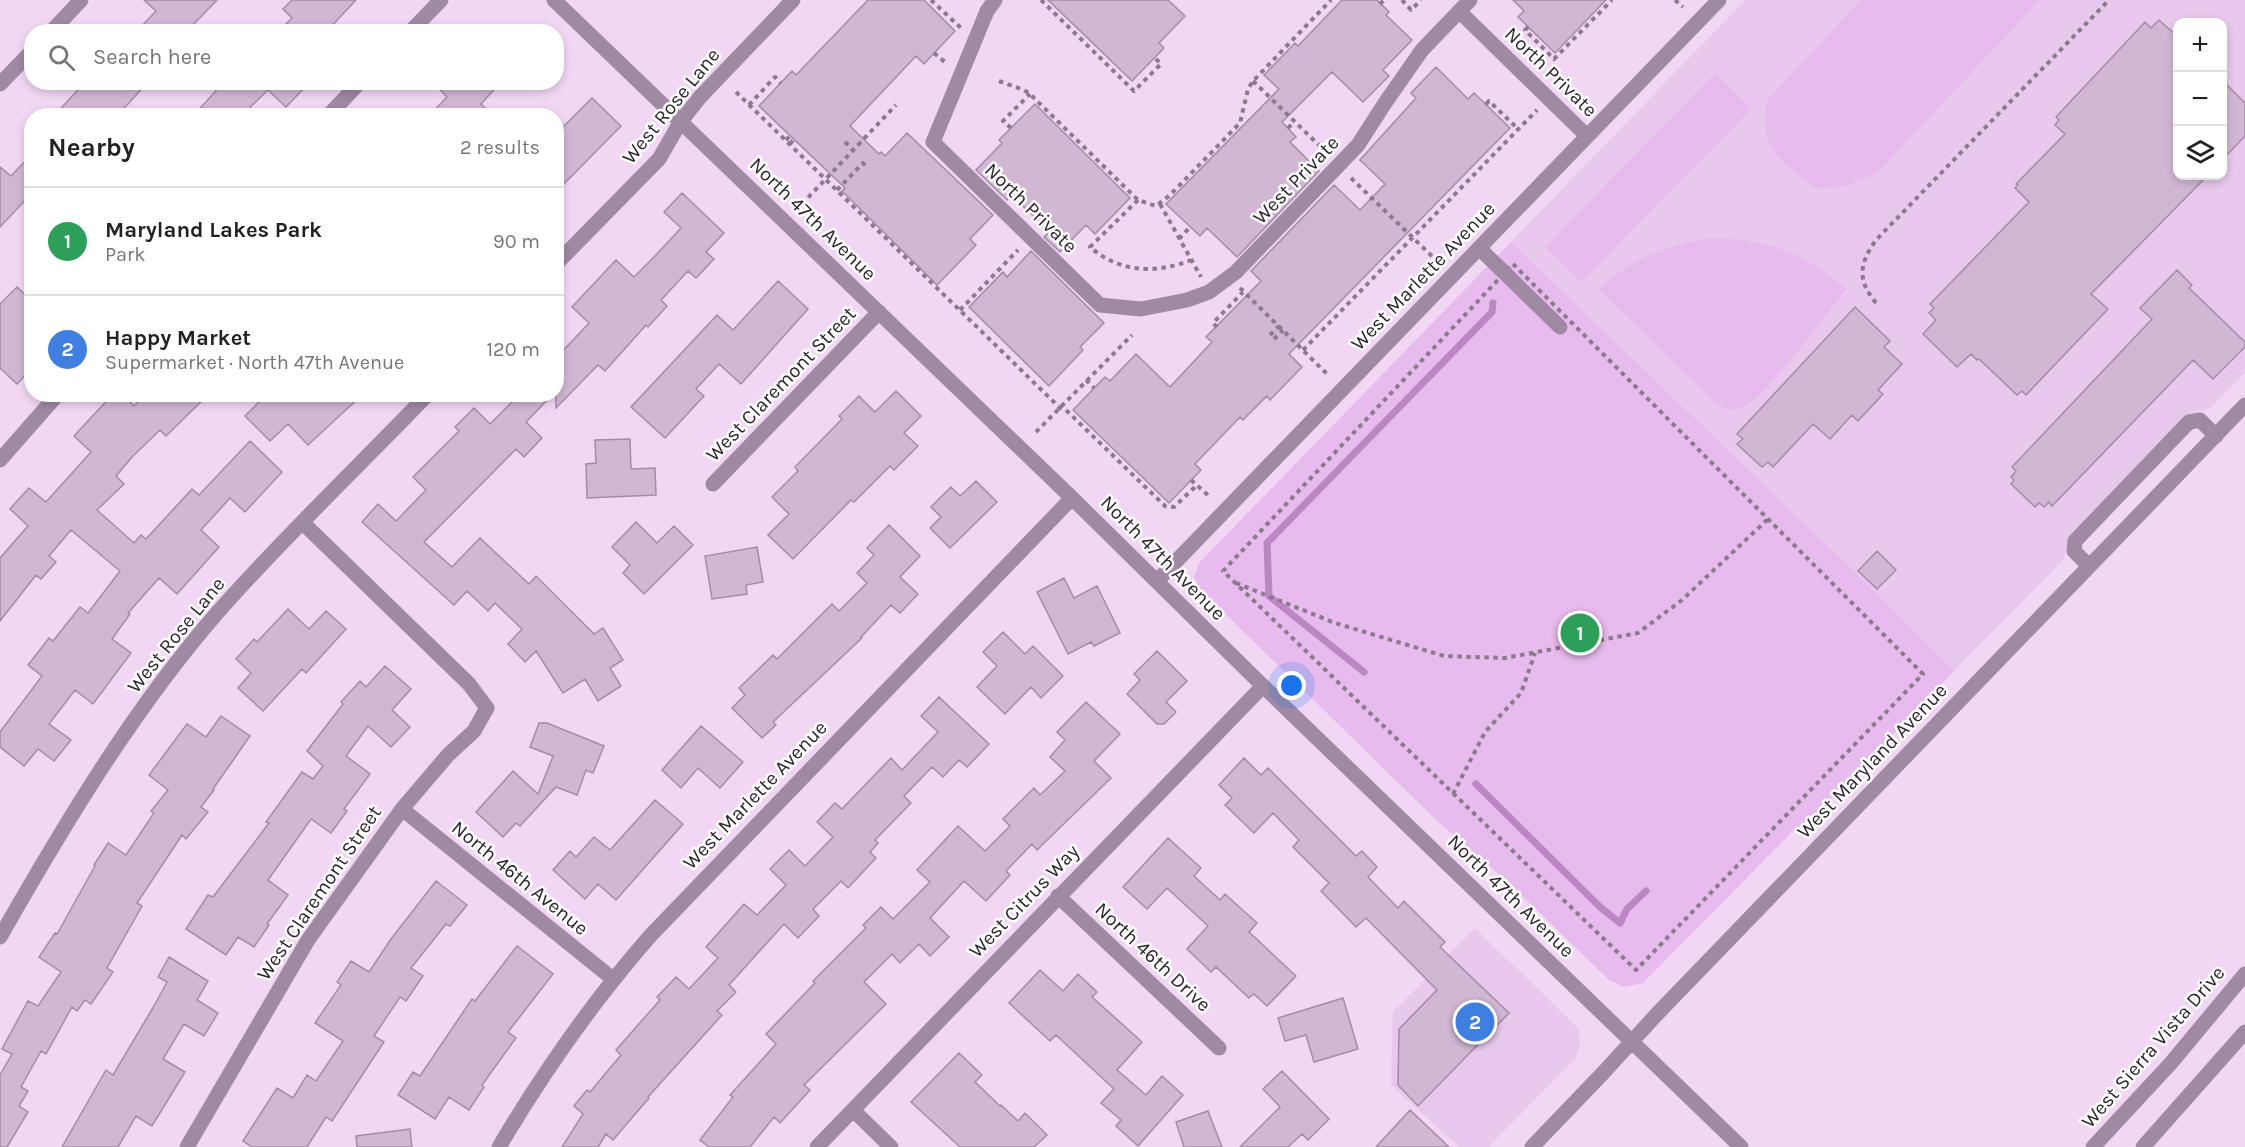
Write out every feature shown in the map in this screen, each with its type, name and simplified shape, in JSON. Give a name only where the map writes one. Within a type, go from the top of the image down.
[{"type":"street","points":[[58,24],[81,0]]},
{"type":"street","points":[[418,24],[441,0]]},
{"type":"street","name":"North 47th Avenue","points":[[554,0],[1072,498],[1263,686],[1741,1147]]},
{"type":"street","name":"West Rose Lane","points":[[564,256],[659,159],[681,121],[708,88],[794,0]]},
{"type":"street","points":[[974,41],[987,11],[995,0]]},
{"type":"street","name":"West Marlette Avenue","points":[[1157,581],[1719,0]]},
{"type":"street","name":"North Private","points":[[1465,6],[1548,98],[1587,136]]},
{"type":"street","name":"West Private","points":[[1100,305],[1141,309],[1187,300],[1209,291],[1230,277],[1358,145],[1384,103],[1422,50],[1465,6]]},
{"type":"street","name":"North Private","points":[[974,41],[933,142],[1100,305]]},
{"type":"street","points":[[0,84],[24,59]]},
{"type":"street","points":[[336,108],[352,90]]},
{"type":"street","points":[[1479,248],[1560,327]]},
{"type":"street","name":"West Claremont Street","points":[[713,484],[879,312]]},
{"type":"street","points":[[0,460],[51,402]]},
{"type":"street","name":"West Rose Lane","points":[[0,937],[56,839],[153,695],[217,614],[420,402]]},
{"type":"street","name":"West Maryland Avenue","points":[[1532,1147],[2245,405]]},
{"type":"street","points":[[2089,566],[2073,551],[2075,541],[2189,422],[2200,420],[2216,436]]},
{"type":"street","name":"West Marlette Avenue","points":[[499,1147],[551,1062],[613,980],[672,911],[1072,498]]},
{"type":"street","name":"West Claremont Street","points":[[187,1147],[308,940],[402,809],[448,755],[474,731],[487,708],[469,684],[303,523]]},
{"type":"street","name":"West Citrus Way","points":[[817,1147],[1263,686]]},
{"type":"street","name":"North 46th Avenue","points":[[402,809],[613,980]]},
{"type":"street","name":"North 46th Drive","points":[[1058,896],[1219,1048]]},
{"type":"street","name":"West Sierra Vista Drive","points":[[2093,1147],[2171,1063],[2245,974]]},
{"type":"street","points":[[2143,1147],[2245,1032]]},
{"type":"street","points":[[852,1110],[891,1147]]},
{"type":"path","points":[[932,0],[974,41]]},
{"type":"path","points":[[1041,0],[1134,91],[1161,64],[1155,58]]},
{"type":"path","points":[[999,81],[1030,94],[1138,200],[1152,205],[1160,204],[1240,123],[1250,84],[1331,0]]},
{"type":"path","points":[[1402,0],[1411,10],[1421,0]]},
{"type":"path","points":[[1528,27],[1525,30],[1554,59],[1612,0]]},
{"type":"path","points":[[1676,0],[1683,7]]},
{"type":"path","points":[[1876,303],[1866,291],[1862,272],[1863,262],[1876,240],[2109,0]]},
{"type":"path","points":[[749,105],[775,77],[781,83]]},
{"type":"path","points":[[736,92],[1060,408],[1066,410],[1165,506],[1174,507],[1197,485]]},
{"type":"path","points":[[1011,128],[1003,121],[1030,94]]},
{"type":"path","points":[[1303,350],[1548,98]]},
{"type":"path","points":[[1486,104],[1489,101],[1518,129]]},
{"type":"path","points":[[802,204],[896,105]]},
{"type":"path","points":[[1288,128],[1294,122]]},
{"type":"path","points":[[788,142],[792,138]]},
{"type":"path","points":[[845,142],[854,150]]},
{"type":"path","points":[[837,190],[863,163],[866,167]]},
{"type":"path","points":[[1138,200],[1090,247],[1115,262],[1145,270],[1173,267],[1191,260]]},
{"type":"path","points":[[1160,204],[1209,291]]},
{"type":"path","points":[[1377,215],[1383,209]]},
{"type":"path","points":[[1179,239],[1190,227]]},
{"type":"path","points":[[960,310],[1031,237]]},
{"type":"path","points":[[1513,264],[1768,519],[1923,674],[1636,970],[1223,571],[1513,264]]},
{"type":"path","points":[[1230,277],[1327,374]]},
{"type":"path","points":[[1217,327],[1213,323],[1243,292]]},
{"type":"path","points":[[1274,321],[1280,315]]},
{"type":"path","points":[[1279,326],[1272,337],[1283,330]]},
{"type":"path","points":[[1036,432],[1132,335]]},
{"type":"path","points":[[1086,380],[1094,388]]},
{"type":"path","points":[[1191,480],[1209,496]]},
{"type":"path","points":[[1234,582],[1335,623],[1444,656],[1505,658],[1638,633],[1682,600],[1768,519]]},
{"type":"path","points":[[1453,794],[1485,732],[1521,693],[1535,652]]},
{"type":"shaded area","points":[[1745,0],[2245,0],[2245,372],[2210,408],[2188,414],[2068,538],[2064,559],[1954,671],[1857,574],[1511,242]]},
{"type":"shaded area","points":[[1861,0],[2040,0],[1877,173],[1846,186],[1816,189],[1775,152],[1766,131],[1767,100]]},
{"type":"shaded area","points":[[1715,73],[1751,109],[1581,282],[1545,247]]},
{"type":"shaded area","points":[[1716,238],[1754,242],[1786,251],[1816,266],[1846,289],[1778,375],[1763,391],[1739,409],[1725,408],[1713,401],[1599,289],[1611,278],[1653,253],[1684,243]]},
{"type":"shaded area","points":[[1511,242],[1857,574],[1954,671],[1822,809],[1792,832],[1643,983],[1624,987],[1609,980],[1510,884],[1436,820],[1200,589],[1194,577],[1199,563]]},
{"type":"shaded area","points":[[1475,928],[1574,1024],[1579,1031],[1580,1046],[1576,1057],[1489,1147],[1459,1147],[1391,1085],[1393,1012]]},
{"type":"building","points":[[144,0],[217,0],[194,24],[144,24],[156,11]]},
{"type":"building","points":[[292,0],[356,0],[334,24],[286,24],[292,18],[283,9]]},
{"type":"building","points":[[868,0],[924,0],[955,31],[924,64],[916,56],[850,126],[879,154],[881,152],[885,156],[907,133],[993,215],[970,239],[976,245],[937,285],[842,191],[845,188],[759,106],[792,71],[796,75]]},
{"type":"building","points":[[1048,0],[1168,0],[1185,16],[1159,43],[1164,48],[1132,81]]},
{"type":"building","points":[[1342,0],[1377,0],[1389,12],[1386,15],[1412,40],[1383,70],[1389,76],[1363,102],[1332,72],[1282,122],[1296,137],[1290,142],[1319,171],[1237,257],[1207,228],[1200,236],[1166,204],[1279,89],[1264,75],[1295,43],[1298,46]]},
{"type":"building","points":[[1513,0],[1606,0],[1555,53],[1518,17],[1524,11]]},
{"type":"building","points":[[2159,20],[2173,33],[2173,180],[2203,180],[2091,294],[2108,309],[2026,395],[2022,391],[2017,395],[1979,359],[1977,360],[1971,354],[1957,367],[1923,334],[1936,320],[1929,313],[1934,308],[1930,304],[2029,202],[2015,188],[2018,185],[2016,184],[2065,134],[2055,125],[2059,120],[2056,117],[2145,22],[2151,28]]},
{"type":"building","points":[[1436,67],[1468,99],[1474,93],[1510,128],[1289,354],[1302,367],[1270,400],[1267,396],[1243,420],[1240,417],[1195,464],[1201,470],[1169,503],[1073,410],[1105,377],[1110,381],[1136,354],[1170,387],[1212,342],[1206,337],[1261,281],[1251,271],[1334,185],[1360,210],[1385,184],[1360,160],[1416,98],[1411,93]]},
{"type":"building","points":[[2227,85],[2245,103],[2245,136],[2227,155]]},
{"type":"building","points":[[78,90],[141,90],[124,108],[61,108]]},
{"type":"building","points":[[217,90],[268,90],[249,108],[200,108]]},
{"type":"building","points":[[268,90],[302,90],[286,107]]},
{"type":"building","points":[[440,90],[494,90],[481,104],[485,108],[437,108],[447,97]]},
{"type":"building","points":[[592,98],[621,126],[564,184],[564,126]]},
{"type":"building","points":[[1035,104],[1130,198],[1095,234],[1086,225],[1060,252],[1044,237],[1049,232],[1039,221],[1011,195],[1007,200],[976,170],[1002,143],[999,140]]},
{"type":"building","points":[[24,162],[24,202],[0,227],[0,167],[11,176]]},
{"type":"building","points":[[682,193],[724,233],[706,252],[714,259],[696,278],[688,271],[661,300],[667,306],[648,327],[646,325],[605,371],[598,365],[564,400],[564,350],[589,323],[572,307],[616,260],[634,277],[655,256],[681,228],[664,212]]},
{"type":"building","points":[[1031,251],[1104,323],[1080,347],[1083,350],[1049,386],[969,307],[1003,272],[1007,277]]},
{"type":"building","points":[[2177,270],[2192,285],[2189,288],[2245,342],[2245,347],[2213,379],[2193,360],[2052,506],[2049,502],[2044,507],[2039,503],[2035,507],[2011,484],[2014,480],[2011,477],[2016,471],[2012,467],[2152,319],[2140,308]]},
{"type":"building","points":[[778,281],[808,309],[741,384],[719,364],[696,389],[704,396],[665,438],[631,407],[717,315],[733,330]]},
{"type":"building","points":[[17,287],[24,294],[24,377],[17,384],[0,368],[0,304]]},
{"type":"building","points":[[1855,307],[1890,341],[1884,347],[1902,364],[1878,390],[1883,394],[1858,421],[1852,415],[1830,439],[1813,424],[1773,467],[1768,462],[1762,467],[1737,444],[1743,439],[1737,434]]},
{"type":"building","points":[[896,391],[921,416],[904,433],[918,446],[894,470],[890,466],[854,502],[851,500],[793,559],[768,535],[789,514],[772,497],[798,471],[795,467],[842,419],[839,416],[859,396],[875,412]]},
{"type":"building","points":[[106,402],[130,402],[134,406],[138,402],[201,402],[166,436],[160,430],[132,457],[116,476],[124,484],[97,510],[134,543],[141,535],[146,539],[192,489],[199,495],[250,441],[282,472],[245,512],[230,498],[201,530],[219,547],[177,594],[159,578],[128,613],[130,614],[112,639],[131,653],[93,704],[75,690],[49,724],[71,740],[54,761],[38,749],[24,766],[0,747],[0,732],[42,676],[28,665],[49,638],[53,641],[80,607],[88,613],[120,571],[71,530],[49,556],[56,562],[41,579],[36,575],[0,621],[0,558],[28,526],[10,509],[29,488],[46,502],[91,452],[74,436]]},
{"type":"building","points":[[259,402],[354,402],[308,445],[288,424],[270,441],[245,416]]},
{"type":"building","points":[[512,402],[545,402],[526,422],[542,438],[524,457],[516,449],[424,542],[452,567],[480,538],[529,584],[536,576],[594,634],[603,628],[623,660],[610,668],[621,686],[598,701],[585,679],[563,693],[536,651],[525,662],[508,644],[522,629],[495,603],[488,611],[467,591],[454,605],[362,522],[378,504],[396,521],[426,490],[413,477],[459,431],[455,427],[474,408],[490,424]]},
{"type":"building","points":[[630,439],[631,469],[655,468],[656,495],[587,498],[586,464],[596,463],[595,440]]},
{"type":"building","points":[[976,481],[997,502],[950,548],[930,528],[941,517],[931,507],[951,487],[960,496]]},
{"type":"building","points":[[636,522],[657,543],[674,526],[693,545],[644,594],[623,573],[630,565],[612,547]]},
{"type":"building","points":[[889,525],[920,556],[900,577],[918,594],[900,613],[891,605],[862,638],[773,722],[776,725],[762,738],[732,708],[745,695],[739,688],[773,655],[777,659],[832,604],[839,611],[867,583],[857,573],[874,555],[867,548]]},
{"type":"building","points":[[757,547],[763,582],[746,585],[747,594],[712,599],[705,556]]},
{"type":"building","points":[[1877,551],[1896,570],[1877,589],[1858,571]]},
{"type":"building","points":[[1064,578],[1074,598],[1097,586],[1120,633],[1094,646],[1091,642],[1068,654],[1037,592]]},
{"type":"building","points":[[288,609],[309,629],[326,611],[346,629],[306,673],[302,669],[263,711],[238,688],[251,673],[236,659],[254,639],[257,642]]},
{"type":"building","points":[[1003,632],[1025,654],[1033,646],[1063,676],[1041,698],[1031,687],[1005,714],[977,687],[997,666],[983,652]]},
{"type":"building","points":[[1157,651],[1187,681],[1166,702],[1176,712],[1164,724],[1157,724],[1127,694],[1140,680],[1134,674]]},
{"type":"building","points":[[385,666],[411,689],[392,710],[410,727],[391,747],[368,726],[346,756],[370,774],[344,809],[347,811],[331,833],[311,819],[268,880],[288,895],[254,947],[238,937],[226,955],[186,929],[208,895],[213,897],[269,823],[266,822],[302,772],[313,779],[323,766],[307,751],[343,704],[341,702],[360,681],[366,687]]},
{"type":"building","points":[[939,697],[989,744],[967,767],[959,760],[943,777],[932,767],[904,796],[911,803],[875,840],[878,843],[870,852],[876,858],[848,888],[841,881],[813,909],[819,916],[798,938],[784,924],[729,985],[736,992],[717,1011],[722,1015],[648,1097],[613,1140],[606,1134],[598,1147],[562,1147],[583,1114],[574,1106],[587,1090],[590,1092],[621,1055],[616,1050],[660,1000],[657,997],[676,977],[689,989],[718,958],[706,947],[744,904],[757,915],[786,885],[770,869],[789,850],[805,866],[833,837],[817,822],[835,803],[842,809],[891,758],[902,770],[938,732],[921,716]]},
{"type":"building","points":[[1086,702],[1120,734],[1094,761],[1111,778],[1037,850],[1032,844],[1006,871],[1010,875],[986,901],[964,881],[930,918],[949,937],[930,956],[919,944],[900,963],[892,954],[864,982],[886,1004],[804,1085],[810,1090],[780,1123],[774,1117],[750,1147],[709,1147],[700,1140],[733,1097],[730,1095],[776,1044],[766,1034],[815,983],[813,981],[866,928],[863,925],[881,907],[893,919],[930,882],[917,870],[958,826],[985,851],[1010,826],[1003,819],[1034,788],[1040,795],[1065,771],[1050,757],[1065,740],[1057,732]]},
{"type":"building","points":[[221,716],[250,736],[201,807],[208,812],[186,839],[182,835],[137,903],[142,906],[107,968],[113,972],[91,1004],[85,1000],[77,1011],[72,1007],[46,1054],[41,1051],[21,1087],[28,1091],[19,1106],[28,1112],[7,1147],[0,1147],[0,1075],[12,1054],[2,1049],[28,1001],[38,1006],[61,972],[39,957],[55,933],[57,934],[108,843],[126,855],[154,813],[151,811],[168,790],[149,775],[187,724],[206,737]]},
{"type":"building","points":[[539,723],[547,723],[604,746],[593,773],[586,770],[577,795],[556,787],[520,826],[516,823],[503,837],[476,812],[513,771],[538,794],[553,756],[530,747]]},
{"type":"building","points":[[701,726],[743,762],[720,788],[698,768],[681,788],[662,770]]},
{"type":"building","points":[[1244,758],[1261,775],[1268,768],[1356,856],[1362,851],[1377,867],[1368,877],[1398,908],[1404,901],[1445,942],[1440,947],[1509,1013],[1418,1106],[1398,1085],[1399,1029],[1437,990],[1366,918],[1356,927],[1321,891],[1329,883],[1293,847],[1299,840],[1273,813],[1254,833],[1225,805],[1232,798],[1219,785]]},
{"type":"building","points":[[655,800],[683,824],[616,900],[598,884],[585,899],[553,870],[570,851],[576,857],[594,837],[610,850]]},
{"type":"building","points":[[1168,838],[1201,868],[1194,876],[1220,900],[1225,894],[1257,923],[1249,932],[1296,976],[1267,1006],[1254,994],[1249,998],[1216,967],[1211,972],[1187,949],[1208,926],[1167,888],[1147,909],[1123,887]]},
{"type":"building","points":[[436,881],[467,905],[450,926],[446,924],[411,968],[423,976],[406,1001],[400,997],[374,1036],[384,1042],[332,1121],[326,1117],[307,1147],[252,1147],[243,1141],[277,1088],[293,1098],[307,1075],[316,1081],[343,1041],[315,1023],[341,985],[337,982],[351,961],[369,972],[391,939]]},
{"type":"building","points":[[517,946],[553,974],[508,1032],[516,1038],[482,1085],[484,1087],[469,1110],[449,1097],[435,1119],[398,1095],[413,1072],[420,1076],[472,999],[475,1001]]},
{"type":"building","points":[[169,957],[208,981],[197,1000],[218,1013],[204,1036],[184,1024],[163,1059],[185,1072],[152,1126],[136,1116],[118,1147],[62,1147],[106,1070],[113,1075],[154,1006],[167,982],[158,977]]},
{"type":"building","points":[[1040,970],[1063,991],[1078,974],[1097,992],[1092,997],[1142,1042],[1117,1070],[1146,1095],[1162,1076],[1183,1095],[1138,1146],[1116,1126],[1121,1120],[1101,1103],[1114,1089],[1056,1035],[1050,1041],[1009,1003]]},
{"type":"building","points":[[1343,998],[1358,1049],[1314,1062],[1306,1035],[1285,1041],[1278,1018]]},
{"type":"building","points":[[959,1053],[982,1075],[975,1082],[1000,1106],[1018,1121],[1025,1113],[1047,1135],[1034,1147],[960,1147],[911,1102]]},
{"type":"building","points":[[1282,1071],[1329,1119],[1308,1140],[1302,1134],[1288,1147],[1240,1147],[1280,1107],[1263,1089]]},
{"type":"building","points":[[1410,1110],[1449,1147],[1376,1147]]},
{"type":"building","points":[[1208,1111],[1222,1147],[1184,1147],[1176,1122]]},
{"type":"building","points":[[410,1129],[412,1147],[357,1147],[356,1136]]},
{"type":"waterway","points":[[1364,672],[1269,596],[1267,543],[1492,312],[1493,303]]},
{"type":"waterway","points":[[1476,784],[1600,907],[1620,923],[1627,909],[1646,891]]},
{"type":"place","name":"Maryland Lakes Park","points":[[1580,633]]},
{"type":"place","name":"Happy Market","points":[[1475,1022]]}]
